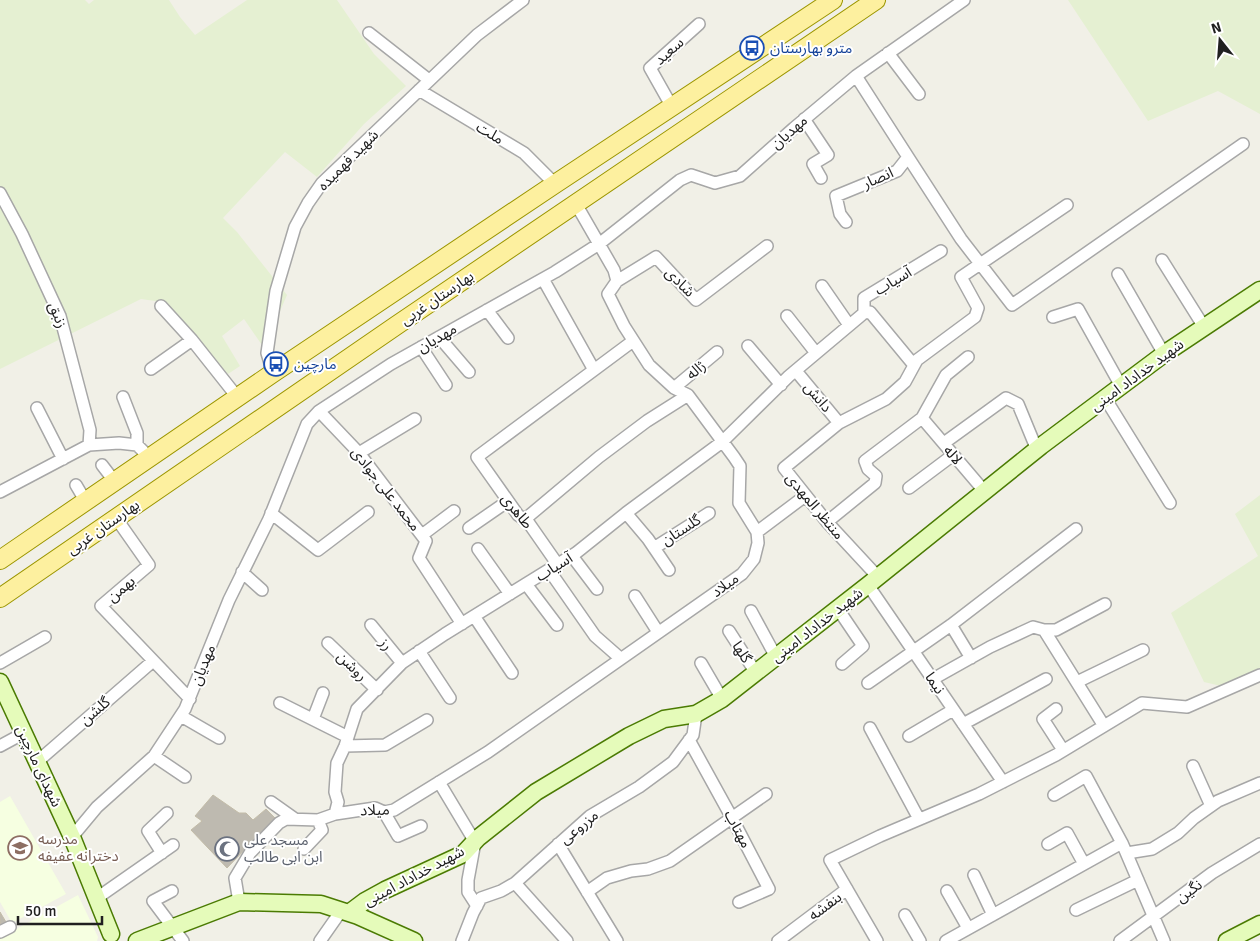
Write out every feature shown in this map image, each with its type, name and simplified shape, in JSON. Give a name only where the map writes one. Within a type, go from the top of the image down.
[{"type":"main road","name":"بهارستان غربی","points":[[0,560],[273,373],[833,0]]},
{"type":"main road","points":[[849,18],[865,0]]},
{"type":"main road","name":"بهارستان غربی","points":[[0,598],[876,0]]},
{"type":"street","name":"شهید فهمیده","points":[[273,373],[267,353],[276,291],[295,227],[308,203],[322,183],[429,80],[477,35],[523,0]]},
{"type":"street","name":"مهدیان","points":[[72,837],[97,807],[154,756],[181,716],[190,699],[229,600],[271,512],[306,424],[319,411],[391,364],[543,279],[599,244],[680,180],[690,175],[715,183],[740,176],[856,76],[964,0]]},
{"type":"street","name":"سعید","points":[[672,107],[650,68],[699,24]]},
{"type":"street","points":[[370,33],[429,80]]},
{"type":"street","points":[[888,53],[919,94]]},
{"type":"street","name":"انصار","points":[[846,222],[840,214],[836,196],[897,171],[908,158],[856,76]]},
{"type":"street","name":"ملت","points":[[419,90],[524,153],[555,184]]},
{"type":"street","points":[[804,119],[828,154],[813,164],[821,178]]},
{"type":"street","points":[[908,158],[946,216],[1012,305],[1243,144]]},
{"type":"street","name":"زنبق","points":[[0,193],[22,234],[60,316],[90,430],[89,445]]},
{"type":"street","points":[[576,204],[614,270],[616,281],[608,294],[633,341],[649,365],[674,388],[688,395],[740,466],[739,503],[757,532],[805,496]]},
{"type":"street","points":[[980,264],[1067,205]]},
{"type":"street","name":"شادی","points":[[616,281],[656,257],[696,300],[767,246]]},
{"type":"street","name":"آسیاب","points":[[335,814],[338,802],[335,792],[337,763],[347,742],[357,708],[402,663],[572,556],[626,513],[722,442],[780,385],[864,313],[864,298],[941,251]]},
{"type":"street","points":[[1162,260],[1204,327]]},
{"type":"street","name":"منتظر المهدی","points":[[873,581],[784,468],[839,423],[886,399],[905,382],[913,364],[975,317],[978,308],[961,277],[980,264]]},
{"type":"street","points":[[1118,274],[1164,354]]},
{"type":"street","points":[[543,279],[594,370],[633,341]]},
{"type":"street","points":[[822,286],[850,325]]},
{"type":"street","name":"شهید خداداد امینی","points":[[345,912],[385,890],[463,854],[536,792],[630,736],[664,719],[696,714],[722,699],[1121,386],[1164,354],[1260,290]]},
{"type":"street","points":[[161,306],[192,340],[238,398]]},
{"type":"street","points":[[1053,317],[1078,309],[1121,386]]},
{"type":"street","points":[[487,310],[508,338]]},
{"type":"street","points":[[864,313],[870,312],[913,364]]},
{"type":"street","points":[[787,316],[816,353]]},
{"type":"street","points":[[438,337],[469,372]]},
{"type":"street","points":[[151,370],[192,340]]},
{"type":"street","points":[[748,346],[780,385]]},
{"type":"street","points":[[421,347],[446,385]]},
{"type":"street","name":"ژاله","points":[[674,388],[718,352]]},
{"type":"street","points":[[827,522],[876,483],[876,476],[868,469],[865,462],[922,418],[946,375],[968,357]]},
{"type":"street","name":"طاهری","points":[[594,370],[477,457],[518,515],[524,520],[594,636],[620,658]]},
{"type":"street","name":"دانش","points":[[796,371],[839,423]]},
{"type":"street","points":[[524,520],[599,457],[647,420],[688,395]]},
{"type":"street","points":[[123,397],[136,433],[137,445]]},
{"type":"street","points":[[944,443],[1006,398],[1018,404],[1037,450]]},
{"type":"street","points":[[1106,398],[1170,503]]},
{"type":"street","points":[[37,408],[63,459]]},
{"type":"street","name":"محمد علی جوادی","points":[[319,411],[359,453],[422,535],[426,541],[419,558],[462,624]]},
{"type":"street","name":"لاله","points":[[922,418],[985,492]]},
{"type":"street","points":[[359,453],[415,419]]},
{"type":"street","points":[[0,492],[89,445],[119,443],[137,445],[150,458]]},
{"type":"street","points":[[910,488],[953,454]]},
{"type":"street","points":[[102,465],[115,482]]},
{"type":"street","points":[[76,486],[86,502]]},
{"type":"street","points":[[469,528],[508,501]]},
{"type":"street","points":[[422,535],[454,511]]},
{"type":"street","points":[[271,512],[318,550],[368,512]]},
{"type":"street","name":"گلستان","points":[[654,548],[709,512]]},
{"type":"street","points":[[626,513],[669,570]]},
{"type":"street","name":"بهمن","points":[[116,518],[149,565],[101,606],[190,699]]},
{"type":"street","points":[[868,682],[951,625],[1076,529]]},
{"type":"street","name":"میلاد","points":[[335,814],[374,808],[384,812],[394,810],[488,752],[742,574],[754,559],[758,544],[757,532]]},
{"type":"street","points":[[478,549],[510,594]]},
{"type":"street","points":[[572,556],[597,589]]},
{"type":"street","points":[[242,572],[262,590]]},
{"type":"street","name":"نیما","points":[[873,581],[914,652],[1003,782]]},
{"type":"street","points":[[526,584],[557,625]]},
{"type":"street","points":[[635,596],[658,632]]},
{"type":"street","points":[[933,679],[1033,626],[1044,630],[1056,630],[1105,604]]},
{"type":"street","points":[[838,609],[863,646],[842,664]]},
{"type":"street","points":[[751,611],[776,657]]},
{"type":"street","points":[[474,616],[512,673]]},
{"type":"street","name":"رز","points":[[371,625],[402,663]]},
{"type":"street","points":[[951,625],[971,658]]},
{"type":"street","points":[[1044,630],[1104,726]]},
{"type":"street","name":"گلها","points":[[729,631],[756,673]]},
{"type":"street","points":[[0,663],[45,637]]},
{"type":"street","name":"روشن","points":[[328,643],[377,690]]},
{"type":"street","points":[[1077,682],[1143,650]]},
{"type":"street","points":[[419,651],[450,698]]},
{"type":"street","name":"گلشن","points":[[37,762],[153,661]]},
{"type":"street","points":[[701,663],[722,699]]},
{"type":"street","points":[[878,941],[830,860],[1003,782],[1063,750],[1142,703],[1187,707],[1260,675]]},
{"type":"street","points":[[963,724],[1046,678]]},
{"type":"street","name":"شهدای مارچین","points":[[0,682],[72,837],[97,898],[107,937]]},
{"type":"street","points":[[313,719],[323,693]]},
{"type":"street","points":[[280,703],[313,719],[347,742],[385,745],[427,720]]},
{"type":"street","points":[[1056,709],[1043,719],[1063,750]]},
{"type":"street","points":[[909,736],[953,710]]},
{"type":"street","name":"مزروعی","points":[[477,906],[482,898],[515,883],[590,816],[639,787],[673,762],[692,735],[696,714]]},
{"type":"street","points":[[181,716],[219,738]]},
{"type":"street","points":[[870,728],[919,820]]},
{"type":"street","points":[[0,746],[24,733]]},
{"type":"street","name":"مهتاب","points":[[689,740],[769,889],[739,902]]},
{"type":"street","points":[[154,756],[185,777]]},
{"type":"street","points":[[1193,766],[1211,806]]},
{"type":"street","points":[[1054,795],[1086,776],[1124,848],[1164,941]]},
{"type":"street","points":[[438,782],[475,842],[468,880],[468,892],[477,906],[462,941]]},
{"type":"street","points":[[946,941],[1084,864],[1124,848],[1152,849],[1178,834],[1194,818],[1218,801],[1260,783]]},
{"type":"street","points":[[587,892],[607,878],[631,870],[648,869],[670,861],[766,794]]},
{"type":"street","points":[[271,802],[296,819]]},
{"type":"street","points":[[384,812],[398,836],[421,826]]},
{"type":"street","points":[[162,853],[148,831],[167,813]]},
{"type":"street","points":[[239,902],[235,878],[250,853],[279,823],[286,819],[318,820],[335,814]]},
{"type":"street","points":[[304,849],[322,830],[318,820]]},
{"type":"street","points":[[1048,844],[1067,833],[1084,864]]},
{"type":"street","points":[[558,844],[617,941]]},
{"type":"street","name":"نگین","points":[[1120,941],[1212,873],[1260,844]]},
{"type":"street","points":[[97,898],[173,845]]},
{"type":"street","points":[[974,875],[993,914]]},
{"type":"street","points":[[1076,910],[1138,880]]},
{"type":"street","points":[[515,883],[567,941]]},
{"type":"street","name":"بنفشه","points":[[778,941],[847,889]]},
{"type":"street","points":[[172,890],[153,901],[183,941]]},
{"type":"street","points":[[947,891],[968,928]]},
{"type":"street","points":[[137,941],[239,902],[321,904],[345,912],[393,937],[414,941]]},
{"type":"street","points":[[320,941],[345,912]]},
{"type":"street","points":[[905,915],[920,941]]},
{"type":"street","points":[[1227,941],[1260,924]]},
{"type":"street","points":[[107,937],[121,934],[130,941]]},
{"type":"shaded area","points":[[0,0],[85,0],[89,4],[94,0],[169,0],[195,35],[247,0],[337,0],[374,54],[406,86],[364,124],[317,177],[285,152],[223,218],[237,232],[287,295],[264,348],[244,319],[222,336],[240,366],[228,374],[162,302],[141,299],[0,369]]},
{"type":"shaded area","points":[[1068,0],[1260,0],[1260,114],[1218,91],[1148,121]]},
{"type":"shaded area","points":[[1260,495],[1260,668],[1221,686],[1204,682],[1171,613],[1258,556],[1235,514]]},
{"type":"shaded area","name":"مدرسه دخترانه عفیفه","points":[[10,796],[66,894],[12,923],[0,902],[0,802]]},
{"type":"shaded area","points":[[78,895],[98,937],[97,941],[0,941],[0,938]]},
{"type":"building","name":"مسجد علی ابن ابی طالب","points":[[213,795],[239,813],[246,813],[253,820],[266,809],[275,818],[227,868],[191,830],[202,821],[195,816]]},
{"type":"building","points":[[0,912],[6,922],[0,926]]},
{"type":"place","name":"مترو بهارستان","points":[[752,48]]},
{"type":"place","name":"مارچین","points":[[276,364]]},
{"type":"place","name":"مدرسه دخترانه عفیفه","points":[[20,848]]},
{"type":"place","name":"مسجد علی ابن ابی طالب","points":[[227,849]]}]
